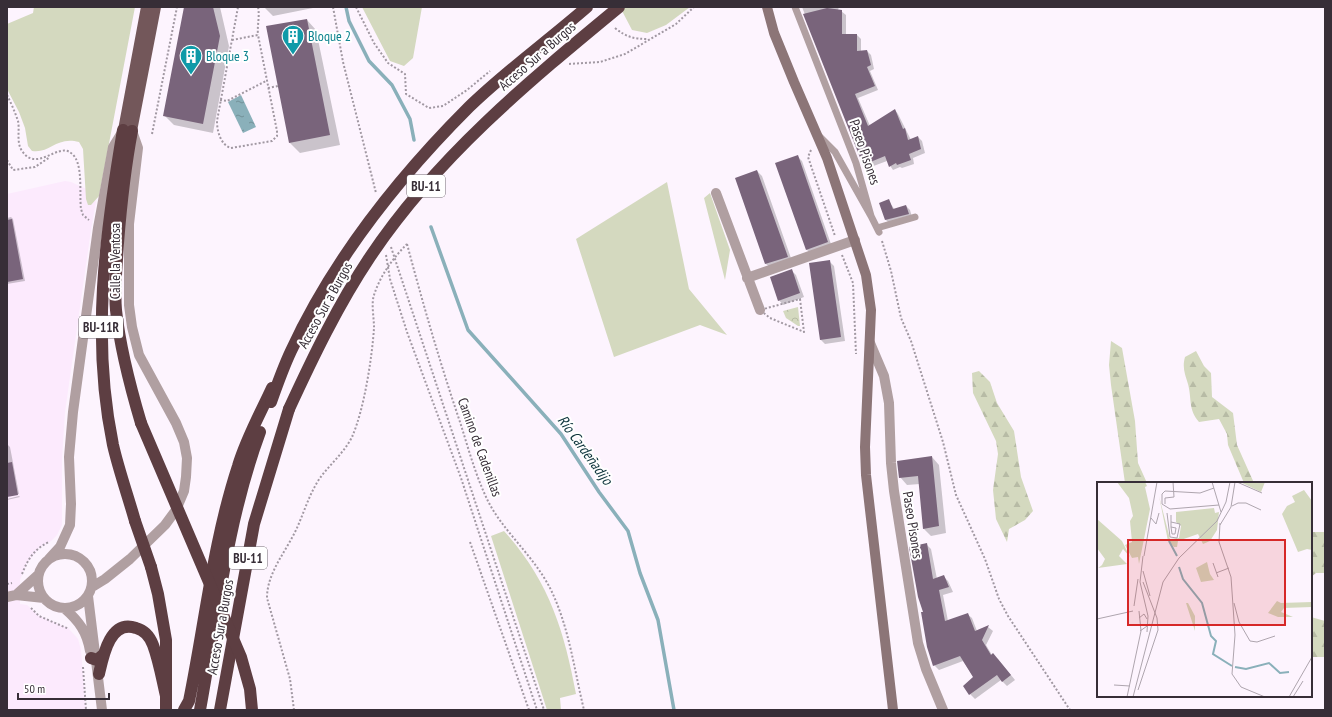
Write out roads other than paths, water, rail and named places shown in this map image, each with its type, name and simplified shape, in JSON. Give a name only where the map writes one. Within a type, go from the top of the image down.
[{"type":"highway","name":"Acceso Sur a Burgos","points":[[200,710],[223,574],[236,515],[253,451],[269,401],[311,312],[359,235],[430,148],[470,106],[507,73],[587,7]]},
{"type":"highway","name":"Acceso Sur a Burgos","points":[[220,710],[254,524],[289,409],[343,300],[371,256],[415,198],[474,132],[619,7]]},
{"type":"highway","name":"BU-11R","points":[[128,130],[116,268],[116,309],[125,369],[141,423],[241,658],[250,689],[252,710]]},
{"type":"highway","name":"BU-11R","points":[[128,130],[105,251],[101,307],[102,350],[107,406],[113,446],[158,594],[166,640],[166,710]]},
{"type":"highway","points":[[184,710],[189,700],[218,541],[238,465],[269,401]]},
{"type":"highway","points":[[99,674],[94,659],[114,634],[121,628],[131,626],[140,629],[145,633],[153,644],[166,696]]},
{"type":"main road","name":"Calle la Ventosa","points":[[128,130],[146,7]]},
{"type":"main road","name":"Calle la Ventosa","points":[[128,130],[156,7]]},
{"type":"main road","name":"Paseo Pisones","points":[[767,7],[774,33],[827,158],[855,240],[868,285],[871,310],[865,447],[866,475],[893,710]]},
{"type":"street","name":"Calle la Ventosa","points":[[49,559],[60,547],[70,525],[71,504],[69,457],[72,420],[99,225],[113,147],[128,130],[138,148],[129,224],[129,305],[132,327],[139,355],[176,423],[184,442],[187,458],[186,477],[184,491],[176,510],[165,525],[130,559],[90,592]]},
{"type":"street","points":[[716,193],[760,310]]},
{"type":"street","points":[[747,278],[855,240]]},
{"type":"street","name":"Paseo Pisones","points":[[870,343],[884,376],[888,396],[894,491],[918,643],[926,669],[943,710]]},
{"type":"street","points":[[94,659],[84,629],[78,620],[64,608],[49,603],[44,598],[38,583],[40,569],[49,559],[58,554],[76,556],[84,561],[90,569],[92,578],[90,592],[94,659],[95,710]]},
{"type":"street","points":[[12,596],[38,575]]},
{"type":"street","points":[[64,608],[81,603],[90,592]]},
{"type":"street","points":[[12,596],[44,598]]},
{"type":"street","points":[[99,674],[102,710]]},
{"type":"lane","name":"Paseo Pisones","points":[[795,7],[856,163],[871,216]]},
{"type":"lane","name":"Paseo Pisones","points":[[817,134],[835,152],[871,216]]},
{"type":"lane","points":[[871,216],[878,230],[916,217]]},
{"type":"water","points":[[241,95],[256,127],[243,133],[228,102]]},
{"type":"waterway","name":"Río Cardeñadijo","points":[[346,7],[349,21],[369,61],[392,85],[410,119],[414,140]]},
{"type":"waterway","name":"Río Cardeñadijo","points":[[431,227],[468,330],[561,434],[599,492],[628,531],[640,573],[658,620],[674,710]]},
{"type":"place","name":"Bloque 2","points":[[293,56]]},
{"type":"place","name":"Bloque 3","points":[[191,76]]}]
